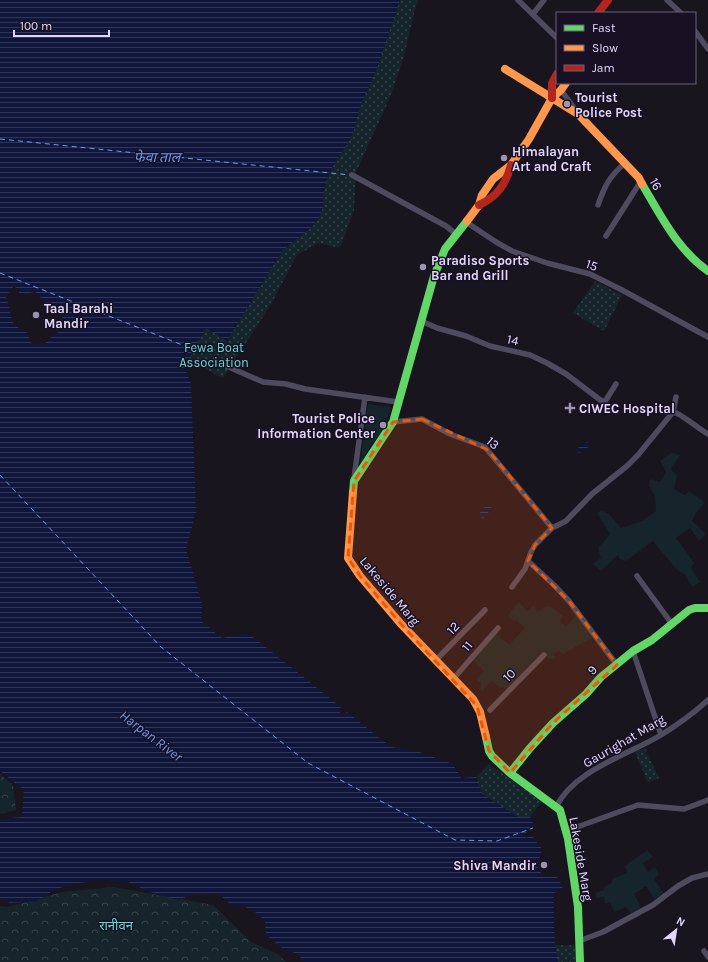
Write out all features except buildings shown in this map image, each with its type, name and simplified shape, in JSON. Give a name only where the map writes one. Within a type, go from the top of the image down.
[{"type":"main road","points":[[599,12],[608,0]]},
{"type":"main road","name":"16","points":[[505,69],[578,114],[641,181],[666,224],[687,253],[694,261],[708,271]]},
{"type":"main road","points":[[552,98],[552,83],[556,76]]},
{"type":"main road","points":[[511,165],[529,139],[552,98],[564,86]]},
{"type":"main road","name":"Lakeside Marg","points":[[479,205],[489,201],[503,186],[508,178],[511,165]]},
{"type":"main road","name":"Lakeside Marg","points":[[511,165],[493,179],[482,195],[479,205],[445,249],[438,264],[420,321],[393,422],[354,481],[348,558],[360,576],[401,624],[473,699],[480,712],[489,751],[492,756],[510,773],[560,810],[566,831],[578,907],[580,962]]},
{"type":"main road","name":"9","points":[[510,773],[553,722],[586,694],[601,677],[633,651],[652,640],[689,610],[695,608],[708,608]]},
{"type":"street","points":[[518,0],[556,37]]},
{"type":"street","points":[[533,14],[544,0]]},
{"type":"street","points":[[667,0],[680,12]]},
{"type":"street","points":[[696,32],[708,50]]},
{"type":"street","name":"16","points":[[564,86],[578,114]]},
{"type":"street","points":[[598,205],[605,187],[611,177],[625,163]]},
{"type":"street","points":[[352,175],[446,226],[456,234]]},
{"type":"street","points":[[606,236],[641,181]]},
{"type":"street","name":"15","points":[[466,222],[512,251],[547,263],[590,274],[708,337]]},
{"type":"street","name":"14","points":[[420,321],[437,328],[466,336],[490,346],[530,355],[566,374],[604,402],[616,384]]},
{"type":"street","points":[[224,365],[263,382],[286,384],[305,389],[398,402]]},
{"type":"street","points":[[354,481],[365,397]]},
{"type":"street","points":[[512,587],[525,569],[532,548],[552,528],[566,521],[592,494],[627,466],[673,412],[676,397]]},
{"type":"street","points":[[673,412],[678,413],[708,434]]},
{"type":"street","name":"13","points":[[393,422],[422,419],[450,434],[485,447],[552,528]]},
{"type":"street","points":[[528,561],[569,601],[617,665]]},
{"type":"street","points":[[637,576],[672,624]]},
{"type":"street","name":"12","points":[[436,660],[485,610]]},
{"type":"street","name":"11","points":[[453,679],[498,628]]},
{"type":"street","points":[[633,651],[660,734]]},
{"type":"street","name":"10","points":[[490,710],[544,655]]},
{"type":"street","name":"Gaurighat Marg","points":[[556,807],[561,797],[569,788],[586,776],[613,758],[660,734],[708,700]]},
{"type":"street","points":[[566,831],[638,805],[684,809],[708,800]]},
{"type":"street","points":[[579,941],[603,932],[653,905],[678,886],[692,878],[708,874]]},
{"type":"street","points":[[704,951],[708,957]]},
{"type":"highlighted area","points":[[422,419],[488,450],[552,528],[535,545],[528,561],[569,601],[617,665],[553,723],[510,773],[489,751],[477,706],[401,624],[360,576],[348,558],[354,481],[393,422]]},
{"type":"green space","name":"Fewa Boat Association","points":[[400,0],[418,0],[403,60],[391,95],[356,172],[354,210],[340,248],[318,243],[297,255],[270,306],[223,378],[188,360],[206,328],[227,341],[282,251],[317,221],[323,207],[323,195],[326,182],[377,68]]},
{"type":"green space","points":[[595,281],[622,295],[604,331],[573,313]]},
{"type":"green space","points":[[368,404],[391,407],[382,432],[370,446],[360,464]]},
{"type":"green space","points":[[671,453],[680,455],[671,469],[677,476],[674,489],[685,495],[689,491],[705,503],[697,511],[692,521],[706,534],[699,541],[690,528],[676,538],[694,563],[691,568],[700,582],[692,587],[685,574],[678,571],[653,541],[626,561],[620,559],[618,555],[601,571],[593,564],[601,558],[598,548],[610,534],[597,513],[601,511],[609,514],[621,528],[642,521],[656,511],[655,497],[649,486],[650,479],[660,482],[666,472],[660,461]]},
{"type":"green space","points":[[519,602],[527,611],[533,606],[539,611],[547,606],[552,607],[563,616],[560,621],[566,627],[577,615],[595,636],[563,654],[559,651],[554,654],[556,657],[552,660],[544,655],[508,691],[503,687],[500,688],[492,681],[482,691],[480,690],[481,683],[476,679],[484,671],[472,659],[498,628],[498,635],[509,645],[525,628],[516,620],[514,622],[508,615]]},
{"type":"green space","points":[[645,748],[659,778],[648,783],[635,752]]},
{"type":"green space","points":[[489,764],[542,801],[530,817],[518,817],[482,794],[476,777]]},
{"type":"green space","points":[[0,774],[13,785],[16,810],[0,814]]},
{"type":"green space","points":[[647,850],[653,857],[643,863],[648,872],[655,867],[659,874],[654,879],[664,894],[654,899],[646,886],[634,894],[641,908],[631,914],[626,907],[614,912],[610,902],[605,903],[604,897],[597,898],[595,893],[604,890],[604,887],[612,883],[612,879],[627,873],[625,866]]},
{"type":"green space","name":"रानीवन","points":[[114,887],[213,905],[251,942],[278,954],[286,962],[0,962],[0,906],[8,907],[62,892]]},
{"type":"green space","points":[[555,945],[575,945],[576,962],[558,962]]},
{"type":"water","name":"फेवा ताल","points":[[0,0],[400,0],[377,68],[360,107],[354,130],[348,143],[331,169],[326,182],[323,195],[323,207],[319,217],[313,226],[282,251],[227,341],[206,328],[188,360],[186,371],[191,383],[196,512],[186,549],[202,604],[201,621],[222,638],[248,633],[341,707],[338,711],[344,716],[347,712],[391,747],[419,752],[453,764],[461,778],[476,777],[482,794],[518,817],[530,817],[533,822],[525,835],[526,838],[532,836],[542,849],[537,866],[543,877],[557,877],[563,887],[553,894],[555,945],[558,962],[304,962],[298,954],[283,949],[266,935],[265,921],[253,910],[230,904],[219,894],[192,895],[178,900],[150,892],[128,882],[101,880],[71,884],[54,890],[37,901],[10,903],[0,898],[0,819],[22,817],[24,790],[0,771]],"holes":[[[14,286],[19,290],[19,295],[35,292],[60,313],[64,321],[61,331],[50,338],[43,347],[39,343],[36,345],[30,342],[30,336],[25,330],[22,331],[13,323],[6,296]]]},
{"type":"water","points":[[587,442],[590,446],[579,453],[576,449]]},
{"type":"water","points":[[487,504],[492,508],[483,519],[478,515]]},
{"type":"ferry route","points":[[0,139],[350,175]]},
{"type":"ferry route","points":[[0,273],[195,350]]},
{"type":"ferry route","points":[[0,475],[161,647],[308,763],[455,840],[497,841],[533,828]]},
{"type":"traffic: fast","points":[[642,184],[670,231],[687,253],[708,271]]},
{"type":"traffic: fast","points":[[353,492],[354,481],[393,422],[434,276],[445,249],[467,221]]},
{"type":"traffic: fast","points":[[510,773],[553,723],[586,694],[601,677],[633,651],[652,640],[689,610],[695,608],[708,608]]},
{"type":"traffic: fast","points":[[486,737],[489,751],[492,756],[510,773],[560,810],[568,839],[578,907],[580,962]]},
{"type":"traffic: slow","points":[[505,69],[578,114],[639,178],[642,184]]},
{"type":"traffic: slow","points":[[467,221],[479,205],[482,195],[493,179],[511,165],[529,139],[552,98],[565,84]]},
{"type":"traffic: slow","points":[[353,492],[348,558],[360,576],[401,624],[473,699],[480,712],[486,737]]},
{"type":"traffic: jam","points":[[599,12],[608,0]]},
{"type":"traffic: jam","points":[[552,98],[552,83],[556,76]]},
{"type":"traffic: jam","points":[[479,205],[496,194],[503,184],[511,165]]},
{"type":"place","name":"Tourist Police Post","points":[[567,104]]},
{"type":"place","name":"Himalayan Art and Craft","points":[[504,158]]},
{"type":"place","name":"Paradiso Sports Bar and Grill","points":[[423,267]]},
{"type":"place","name":"Taal Barahi Mandir","points":[[36,315]]},
{"type":"place","name":"CIWEC Hospital","points":[[570,408]]},
{"type":"place","name":"Tourist Police Information Center","points":[[383,425]]},
{"type":"place","name":"Shiva Mandir","points":[[544,865]]},
{"type":"water label","name":"Harpan River","points":[[151,736]]}]
